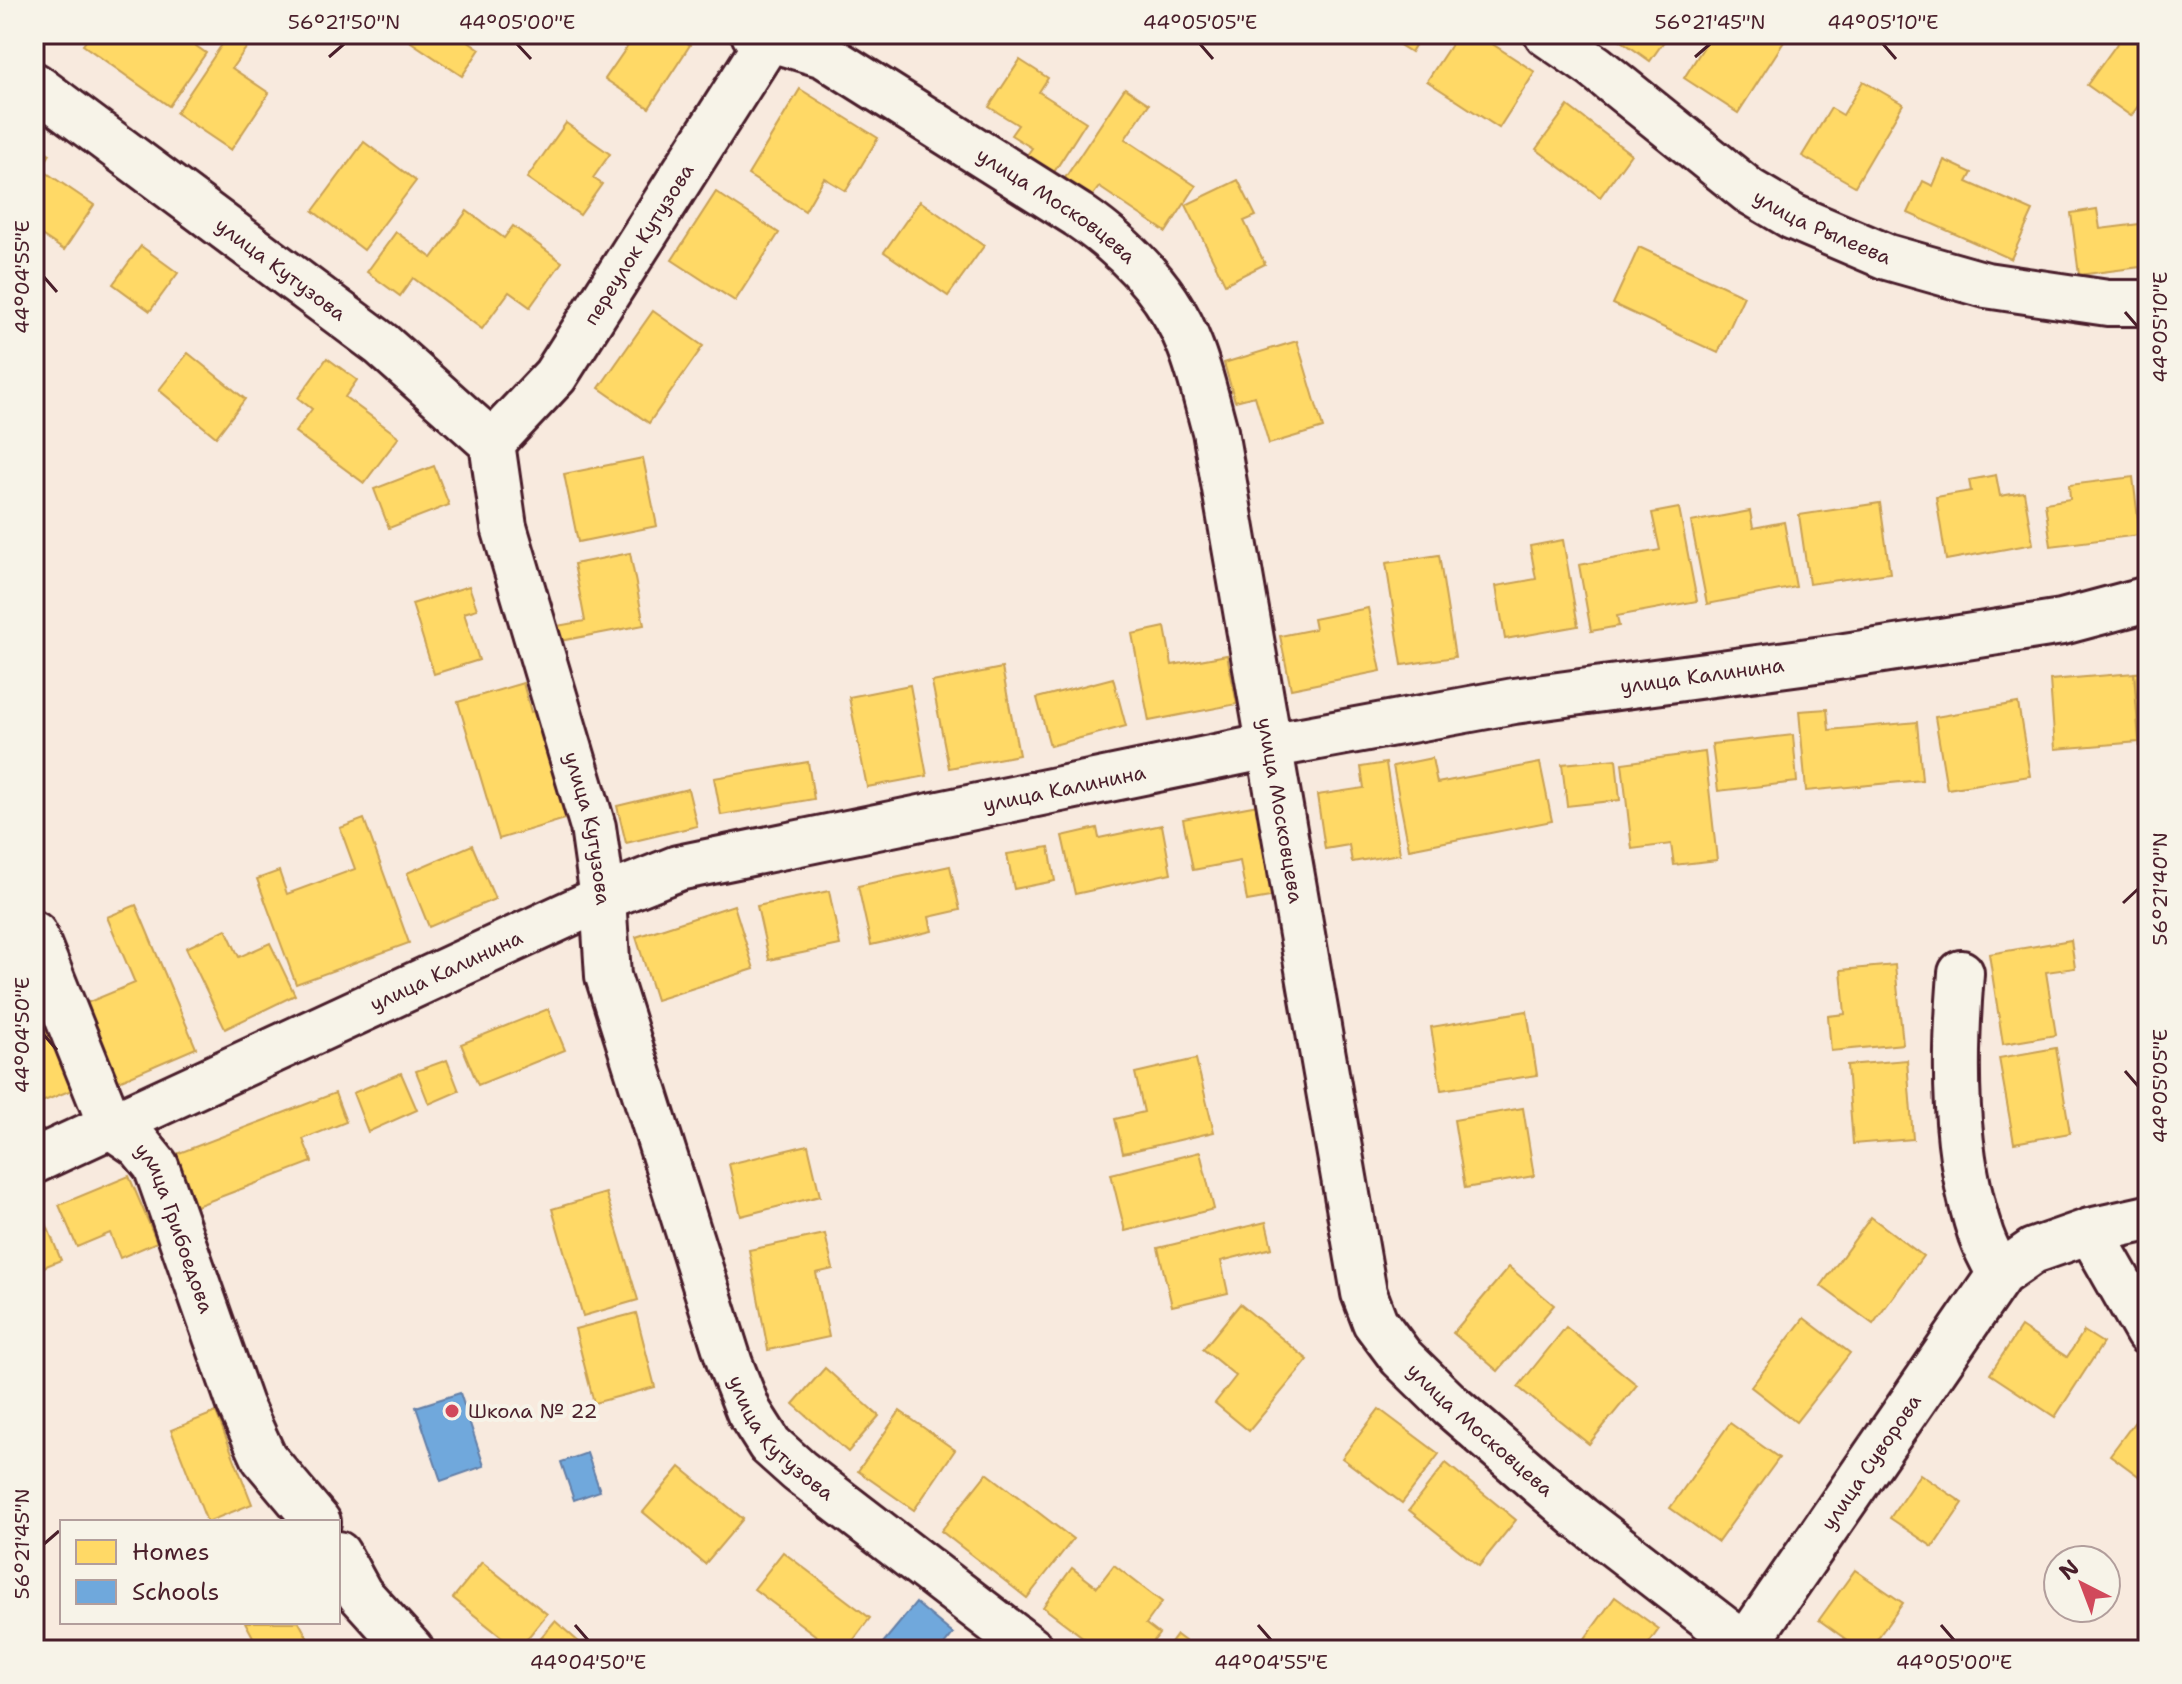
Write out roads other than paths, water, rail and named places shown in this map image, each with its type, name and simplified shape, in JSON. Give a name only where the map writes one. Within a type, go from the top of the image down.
[{"type":"street","name":"улица Рылеева","points":[[1547,34],[1595,67],[1749,191],[1793,217],[1887,257],[1986,285],[2108,303],[2148,303]]},
{"type":"street","name":"переулок Кутузова","points":[[492,443],[555,376],[765,36]]},
{"type":"street","name":"улица Московцева","points":[[765,36],[824,55],[1078,215],[1110,237],[1137,264],[1168,303],[1190,346],[1215,431],[1364,1293],[1375,1322],[1401,1357],[1451,1406],[1580,1518],[1746,1648]]},
{"type":"street","name":"улица Кутузова","points":[[34,85],[381,344],[492,443],[504,527],[593,827],[603,898],[608,976],[730,1364],[749,1412],[770,1445],[799,1471],[1032,1650]]},
{"type":"street","name":"улица Калинина","points":[[34,1161],[603,898],[678,868],[1269,746],[1514,701],[1838,657],[2062,622],[2148,599]]},
{"type":"street","name":"улица Грибоедова","points":[[34,934],[111,1126],[139,1145],[156,1166],[240,1405],[264,1458],[316,1520]]},
{"type":"street","points":[[1961,973],[1957,1093],[1965,1171],[1981,1237],[2000,1274]]},
{"type":"street","name":"улица Суворова","points":[[1746,1648],[2000,1274],[2033,1251],[2090,1231],[2148,1218]]},
{"type":"street","points":[[2090,1231],[2148,1333]]},
{"type":"street","points":[[340,1558],[360,1594],[411,1650]]},
{"type":"place","name":"Школа № 22","points":[[452,1411]]}]
